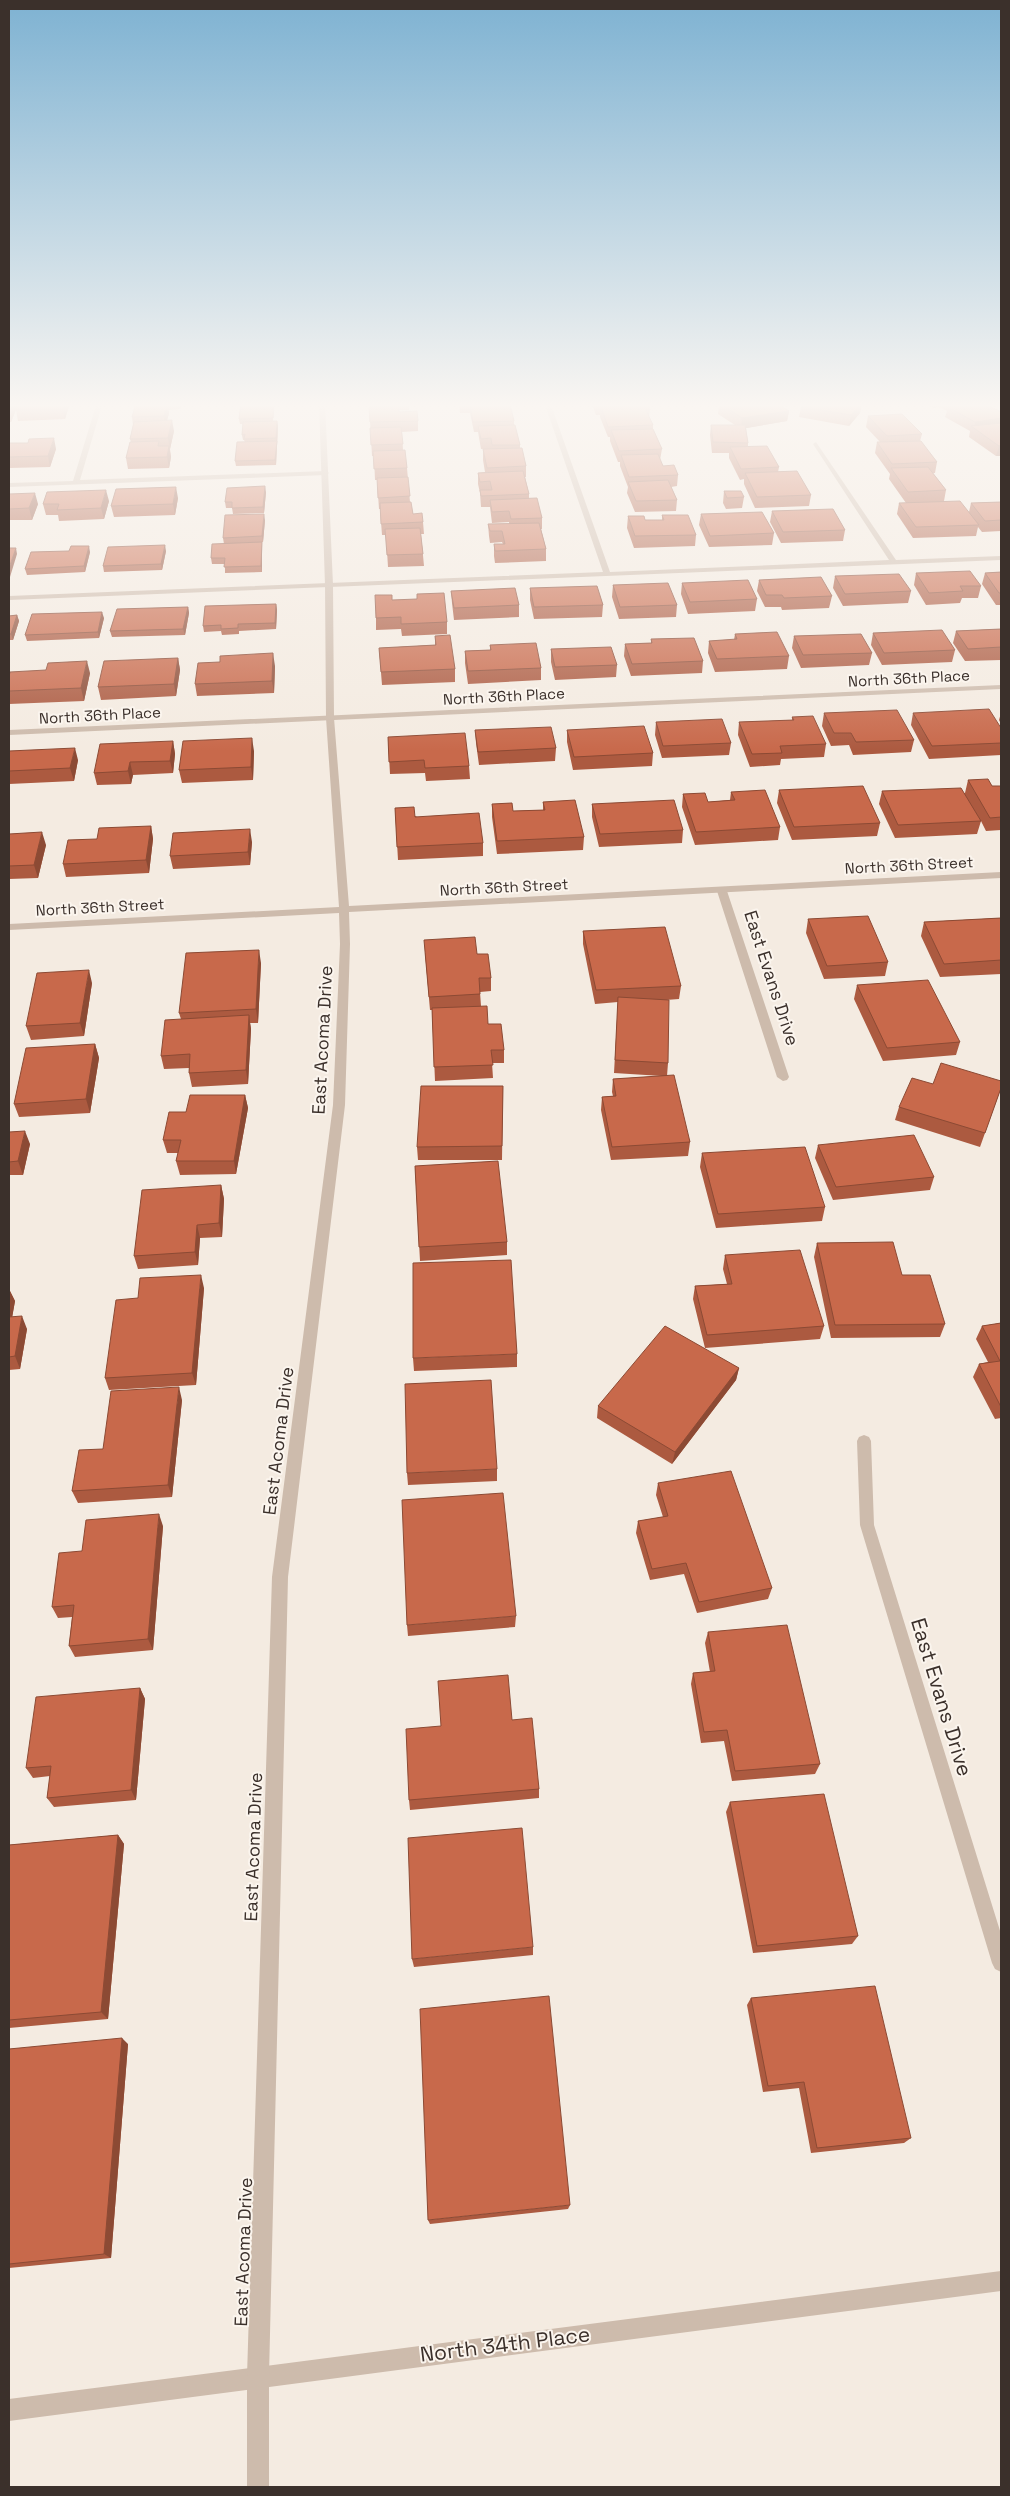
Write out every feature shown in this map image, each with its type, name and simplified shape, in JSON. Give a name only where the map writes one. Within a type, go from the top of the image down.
[{"type":"street","name":"East Acoma Drive","points":[[258,2487],[258,2376],[280,1576],[338,1105],[345,944],[330,718],[327,518]]},
{"type":"street","points":[[587,518],[606,574]]},
{"type":"street","points":[[865,518],[894,563]]},
{"type":"street","points":[[9,598],[1001,558]]},
{"type":"street","name":"North 36th Place","points":[[9,733],[1001,687]]},
{"type":"street","name":"North 36th Street","points":[[9,927],[1001,875]]},
{"type":"street","name":"East Evans Drive","points":[[722,891],[784,1078]]},
{"type":"street","name":"East Evans Drive","points":[[864,1440],[867,1525],[1001,1963]]},
{"type":"street","name":"North 34th Place","points":[[9,2410],[258,2376],[1001,2281]]},
{"type":"building","points":[[225,518],[264,518],[262,536],[223,538]]},
{"type":"building","points":[[381,518],[423,518],[423,522],[381,524]]},
{"type":"building","points":[[629,518],[664,520],[663,518],[689,518],[696,535],[635,536]]},
{"type":"building","points":[[703,518],[766,518],[774,533],[710,536]]},
{"type":"building","points":[[776,518],[838,518],[845,530],[783,532]]},
{"type":"building","points":[[910,518],[974,518],[979,525],[916,527]]},
{"type":"building","points":[[983,518],[1001,518],[1001,520],[985,521]]},
{"type":"building","points":[[539,523],[546,549],[495,551],[494,544],[505,544],[502,531],[490,531],[488,524]]},
{"type":"building","points":[[420,528],[423,554],[387,555],[385,529]]},
{"type":"building","points":[[262,542],[261,566],[224,567],[225,558],[211,558],[212,544]]},
{"type":"building","points":[[165,545],[161,564],[103,566],[108,547]]},
{"type":"building","points":[[71,546],[89,546],[84,566],[25,569],[31,552],[69,551]]},
{"type":"building","points":[[9,548],[16,548],[9,568]]},
{"type":"building","points":[[970,571],[981,586],[960,586],[963,591],[929,593],[916,573]]},
{"type":"building","points":[[1001,572],[1001,593],[999,593],[985,573]]},
{"type":"building","points":[[899,574],[911,591],[845,594],[835,576]]},
{"type":"building","points":[[821,577],[832,596],[784,598],[782,595],[766,595],[759,580]]},
{"type":"building","points":[[748,580],[757,599],[690,602],[682,583]]},
{"type":"building","points":[[668,583],[677,605],[620,607],[613,585]]},
{"type":"building","points":[[597,586],[603,605],[534,607],[530,588]]},
{"type":"building","points":[[515,588],[519,605],[454,608],[451,591]]},
{"type":"building","points":[[444,593],[447,622],[401,624],[401,617],[376,618],[375,595],[392,595],[392,600],[417,599],[417,594]]},
{"type":"building","points":[[276,604],[275,623],[238,624],[238,628],[221,629],[221,625],[203,626],[205,606]]},
{"type":"building","points":[[188,607],[183,629],[110,631],[117,609]]},
{"type":"building","points":[[102,612],[98,632],[25,635],[32,614]]},
{"type":"building","points":[[17,615],[11,634],[9,634],[9,616]]},
{"type":"building","points":[[1001,629],[1001,647],[968,649],[956,631]]},
{"type":"building","points":[[942,630],[955,650],[884,653],[873,633]]},
{"type":"building","points":[[777,632],[789,656],[717,659],[709,641],[737,639],[735,634]]},
{"type":"building","points":[[861,634],[872,653],[803,655],[794,636]]},
{"type":"building","points":[[450,635],[455,669],[381,672],[379,648],[436,645],[435,636]]},
{"type":"building","points":[[694,638],[703,661],[632,664],[625,644],[652,643],[651,639]]},
{"type":"building","points":[[536,643],[541,668],[468,671],[465,651],[491,650],[490,645]]},
{"type":"building","points":[[611,647],[617,665],[555,667],[551,649]]},
{"type":"building","points":[[273,653],[272,681],[195,684],[198,663],[220,662],[220,656]]},
{"type":"building","points":[[178,658],[174,684],[98,687],[104,661]]},
{"type":"building","points":[[87,661],[81,688],[9,691],[10,672],[46,670],[48,663]]},
{"type":"building","points":[[989,709],[1001,728],[1001,743],[932,746],[913,713]]},
{"type":"building","points":[[897,710],[914,740],[856,742],[851,733],[834,733],[824,713]]},
{"type":"building","points":[[813,716],[826,744],[780,746],[782,753],[752,754],[739,722],[794,720],[792,717]]},
{"type":"building","points":[[722,719],[731,743],[663,746],[656,722]]},
{"type":"building","points":[[644,726],[653,753],[574,757],[567,730]]},
{"type":"building","points":[[551,727],[556,748],[478,752],[475,730]]},
{"type":"building","points":[[465,733],[469,766],[425,768],[424,760],[389,762],[388,737]]},
{"type":"building","points":[[252,738],[251,767],[179,770],[183,741]]},
{"type":"building","points":[[173,741],[170,761],[130,762],[128,771],[94,773],[100,744]]},
{"type":"building","points":[[75,748],[70,768],[9,771],[9,751]]},
{"type":"building","points":[[988,779],[992,786],[1001,786],[1001,817],[990,818],[968,780]]},
{"type":"building","points":[[863,786],[880,823],[794,827],[779,790]]},
{"type":"building","points":[[961,788],[981,821],[898,825],[882,791]]},
{"type":"building","points":[[765,790],[780,827],[696,832],[683,794],[705,793],[708,802],[735,800],[731,792]]},
{"type":"building","points":[[575,800],[584,837],[497,841],[492,804],[512,803],[513,811],[545,810],[543,802]]},
{"type":"building","points":[[674,800],[683,830],[600,834],[592,804]]},
{"type":"building","points":[[414,807],[415,817],[479,813],[483,843],[397,847],[395,808]]},
{"type":"building","points":[[151,826],[146,860],[63,864],[68,840],[97,839],[99,828]]},
{"type":"building","points":[[250,829],[248,852],[170,856],[173,833]]},
{"type":"building","points":[[42,832],[34,865],[9,866],[9,834]]},
{"type":"building","points":[[868,916],[888,962],[827,966],[808,919]]},
{"type":"building","points":[[1001,918],[1001,960],[944,964],[924,922]]},
{"type":"building","points":[[665,927],[681,986],[596,990],[583,931]]},
{"type":"building","points":[[475,937],[477,954],[488,954],[491,978],[479,978],[480,994],[429,997],[424,940]]},
{"type":"building","points":[[259,950],[256,1009],[179,1013],[186,953]]},
{"type":"building","points":[[89,970],[80,1023],[26,1026],[37,973]]},
{"type":"building","points":[[928,980],[960,1042],[887,1048],[857,985]]},
{"type":"building","points":[[618,997],[669,1000],[668,1063],[615,1060]]},
{"type":"building","points":[[487,1006],[488,1024],[501,1024],[504,1050],[491,1050],[493,1065],[434,1067],[432,1008]]},
{"type":"building","points":[[249,1015],[246,1070],[189,1073],[190,1054],[161,1056],[165,1020]]},
{"type":"building","points":[[95,1044],[86,1099],[14,1104],[26,1048]]},
{"type":"building","points":[[941,1063],[1001,1081],[1001,1088],[985,1133],[899,1107],[912,1078],[933,1084]]},
{"type":"building","points":[[674,1075],[690,1142],[612,1147],[602,1097],[616,1096],[613,1079]]},
{"type":"building","points":[[421,1086],[503,1086],[502,1146],[417,1147]]},
{"type":"building","points":[[190,1095],[245,1095],[234,1161],[176,1161],[181,1140],[163,1140],[169,1112],[186,1112]]},
{"type":"building","points":[[25,1131],[18,1161],[9,1162],[9,1132]]},
{"type":"building","points":[[914,1135],[934,1177],[836,1187],[818,1145]]},
{"type":"building","points":[[805,1147],[825,1207],[718,1214],[702,1153]]},
{"type":"building","points":[[498,1161],[507,1242],[419,1247],[415,1166]]},
{"type":"building","points":[[221,1185],[219,1223],[197,1225],[195,1252],[134,1256],[142,1190]]},
{"type":"building","points":[[893,1242],[902,1275],[930,1275],[945,1324],[835,1325],[817,1243]]},
{"type":"building","points":[[800,1250],[824,1326],[707,1335],[695,1286],[732,1284],[725,1255]]},
{"type":"building","points":[[511,1260],[517,1354],[413,1358],[413,1263]]},
{"type":"building","points":[[201,1275],[192,1373],[105,1378],[116,1300],[138,1298],[140,1278]]},
{"type":"building","points":[[22,1316],[15,1356],[9,1357],[9,1317]]},
{"type":"building","points":[[1001,1323],[1001,1407],[979,1364],[1000,1361],[982,1326]]},
{"type":"building","points":[[665,1326],[739,1368],[675,1452],[598,1406]]},
{"type":"building","points":[[491,1380],[497,1469],[407,1473],[405,1384]]},
{"type":"building","points":[[179,1387],[168,1485],[72,1491],[79,1450],[103,1449],[111,1391]]},
{"type":"building","points":[[731,1471],[772,1588],[699,1602],[686,1563],[652,1569],[638,1521],[668,1516],[658,1483]]},
{"type":"building","points":[[503,1493],[516,1616],[407,1625],[402,1500]]},
{"type":"building","points":[[159,1514],[148,1639],[69,1646],[74,1605],[52,1607],[59,1553],[82,1551],[86,1520]]},
{"type":"building","points":[[787,1625],[820,1764],[735,1771],[727,1730],[704,1732],[693,1673],[715,1671],[708,1632]]},
{"type":"building","points":[[508,1675],[512,1720],[532,1718],[539,1789],[409,1800],[406,1729],[441,1726],[438,1681]]},
{"type":"building","points":[[140,1688],[131,1790],[47,1798],[51,1766],[26,1768],[36,1697]]},
{"type":"building","points":[[824,1794],[858,1936],[757,1946],[730,1802]]},
{"type":"building","points":[[522,1828],[533,1947],[412,1959],[408,1838]]},
{"type":"building","points":[[118,1835],[101,2012],[9,2020],[9,1845]]},
{"type":"building","points":[[875,1986],[911,2138],[817,2148],[804,2082],[768,2086],[751,1998]]},
{"type":"building","points":[[549,1996],[570,2205],[428,2220],[420,2009]]},
{"type":"building","points":[[122,2038],[104,2254],[9,2264],[9,2049]]}]
